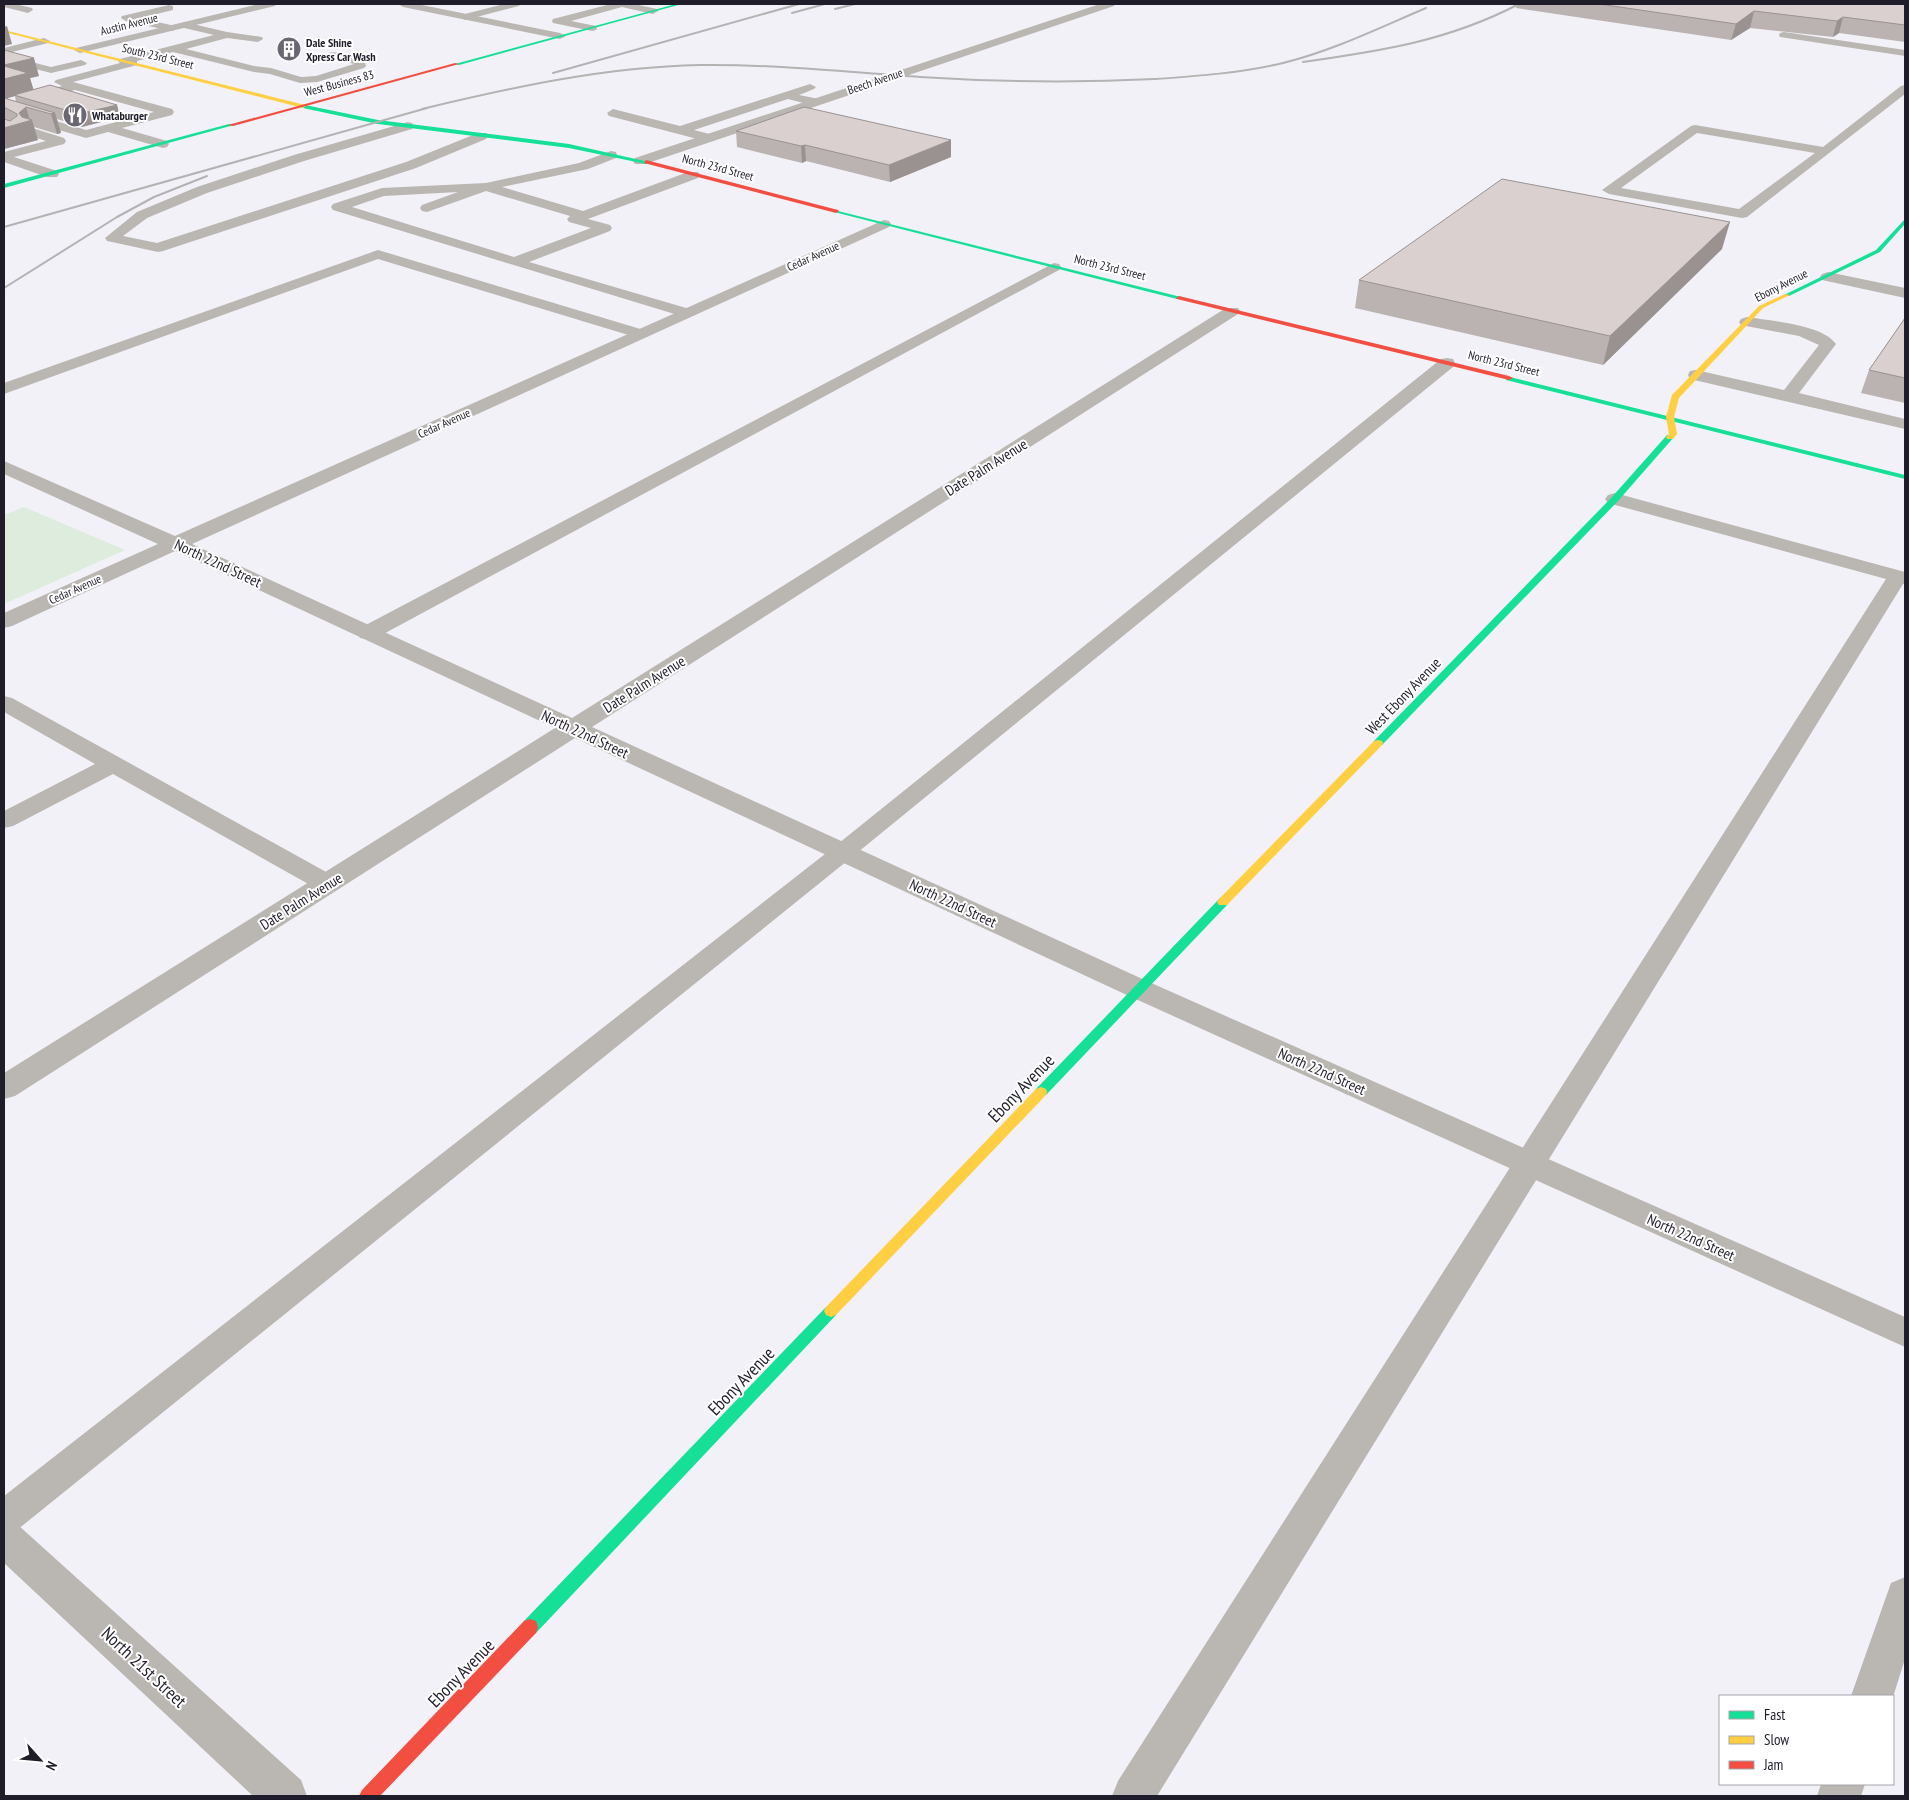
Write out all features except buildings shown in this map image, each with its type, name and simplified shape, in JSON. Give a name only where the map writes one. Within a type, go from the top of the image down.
[{"type":"main road","name":"West Business 83","points":[[4,186],[305,107],[680,4]]},
{"type":"main road","name":"South 23rd Street","points":[[4,31],[305,107]]},
{"type":"main road","name":"North 23rd Street","points":[[305,107],[409,133],[482,136],[569,146],[640,161],[1054,267],[1670,417],[1905,477]]},
{"type":"main road","name":"Ebony Avenue","points":[[1670,417],[1675,397],[1761,308],[1878,251],[1905,221]]},
{"type":"main road","name":"West Ebony Avenue","points":[[1139,989],[1615,499],[1673,434],[1670,417]]},
{"type":"main road","name":"Ebony Avenue","points":[[368,1796],[1139,989]]},
{"type":"street","name":"Austin Avenue","points":[[80,50],[271,4]]},
{"type":"street","points":[[403,4],[560,36]]},
{"type":"street","name":"Beech Avenue","points":[[640,161],[1110,4]]},
{"type":"street","points":[[5,57],[44,41]]},
{"type":"street","name":"Cedar Avenue","points":[[4,621],[884,224]]},
{"type":"street","points":[[1828,277],[1905,293]]},
{"type":"street","name":"Date Palm Avenue","points":[[4,1088],[1232,311]]},
{"type":"street","name":"North 22nd Street","points":[[4,467],[176,544],[1139,989],[1905,1333]]},
{"type":"street","name":"North 21st Street","points":[[4,1538],[285,1796]]},
{"type":"street","points":[[1872,1695],[1905,1596]]},
{"type":"lane","points":[[4,4],[28,10]]},
{"type":"lane","points":[[153,4],[214,18]]},
{"type":"lane","points":[[465,17],[515,4]]},
{"type":"lane","points":[[592,28],[557,21],[622,4],[654,11]]},
{"type":"lane","points":[[171,28],[126,18],[178,10]]},
{"type":"lane","points":[[184,25],[226,35],[258,39]]},
{"type":"lane","points":[[76,86],[22,96],[60,82],[226,35]]},
{"type":"lane","points":[[1784,35],[1905,53]]},
{"type":"lane","points":[[192,44],[312,74]]},
{"type":"lane","points":[[174,49],[254,69],[260,73],[283,79],[317,79],[360,66],[360,61],[333,55]]},
{"type":"lane","points":[[5,57],[51,70],[106,57]]},
{"type":"lane","points":[[13,133],[86,134],[168,112],[60,82]]},
{"type":"lane","points":[[681,130],[810,87]]},
{"type":"lane","points":[[1826,151],[1695,129],[1609,190],[1742,214],[1826,151],[1905,88]]},
{"type":"lane","points":[[787,95],[814,102]]},
{"type":"lane","points":[[613,113],[709,138]]},
{"type":"lane","points":[[107,128],[163,144]]},
{"type":"lane","points":[[29,131],[60,141],[13,133],[29,131]]},
{"type":"lane","points":[[13,133],[4,157],[52,174]]},
{"type":"lane","points":[[409,133],[379,134],[202,190],[142,215],[112,238],[158,248],[376,177],[482,136]]},
{"type":"lane","points":[[428,142],[458,146]]},
{"type":"lane","points":[[611,155],[583,166],[409,201],[382,192],[338,207],[374,215],[514,262],[687,313]]},
{"type":"lane","points":[[514,262],[605,228],[574,219],[694,175]]},
{"type":"lane","points":[[409,201],[475,187]]},
{"type":"lane","points":[[409,201],[432,189],[475,187],[583,215]]},
{"type":"lane","points":[[409,201],[446,188]]},
{"type":"lane","points":[[4,389],[378,254],[641,334]]},
{"type":"lane","points":[[368,633],[1054,267]]},
{"type":"lane","points":[[1747,322],[1812,335],[1824,339],[1828,344],[1788,396]]},
{"type":"lane","points":[[4,1518],[843,852],[1447,363]]},
{"type":"lane","points":[[1696,375],[1905,424]]},
{"type":"lane","points":[[1132,1796],[1901,577],[1615,499]]},
{"type":"lane","points":[[4,703],[328,884]]},
{"type":"lane","points":[[4,821],[113,764]]},
{"type":"green space","points":[[24,507],[125,550],[4,604],[4,515]]},
{"type":"railway","points":[[553,73],[799,4]]},
{"type":"railway","points":[[792,13],[825,4]]},
{"type":"railway","points":[[835,9],[855,4]]},
{"type":"railway","points":[[1303,62],[1360,54],[1414,43],[1493,17],[1519,4]]},
{"type":"railway","points":[[422,109],[525,86],[594,74],[700,65],[782,67],[1008,81],[1155,79],[1235,72],[1283,63],[1319,52],[1426,8]]},
{"type":"railway","points":[[4,227],[427,108]]},
{"type":"railway","points":[[4,288],[117,217],[154,197],[207,176]]},
{"type":"traffic: fast","points":[[457,64],[680,4]]},
{"type":"traffic: fast","points":[[305,107],[378,122],[569,146],[646,162]]},
{"type":"traffic: fast","points":[[4,186],[231,125]]},
{"type":"traffic: fast","points":[[836,211],[1179,298]]},
{"type":"traffic: fast","points":[[1787,295],[1878,251],[1905,221]]},
{"type":"traffic: fast","points":[[1509,378],[1905,477]]},
{"type":"traffic: fast","points":[[1378,743],[1615,499],[1670,437]]},
{"type":"traffic: fast","points":[[1041,1092],[1223,902]]},
{"type":"traffic: fast","points":[[530,1627],[831,1311]]},
{"type":"traffic: slow","points":[[4,31],[303,106]]},
{"type":"traffic: slow","points":[[1670,437],[1673,434],[1670,417],[1675,397],[1761,307],[1787,295]]},
{"type":"traffic: slow","points":[[1223,902],[1378,743]]},
{"type":"traffic: slow","points":[[831,1311],[1041,1092]]},
{"type":"traffic: jam","points":[[231,125],[457,64]]},
{"type":"traffic: jam","points":[[646,162],[836,211]]},
{"type":"traffic: jam","points":[[1179,298],[1509,378]]},
{"type":"traffic: jam","points":[[368,1796],[530,1627]]},
{"type":"place","name":"Dale Shine Xpress Car Wash","points":[[289,49]]},
{"type":"place","name":"Whataburger","points":[[75,115]]}]
